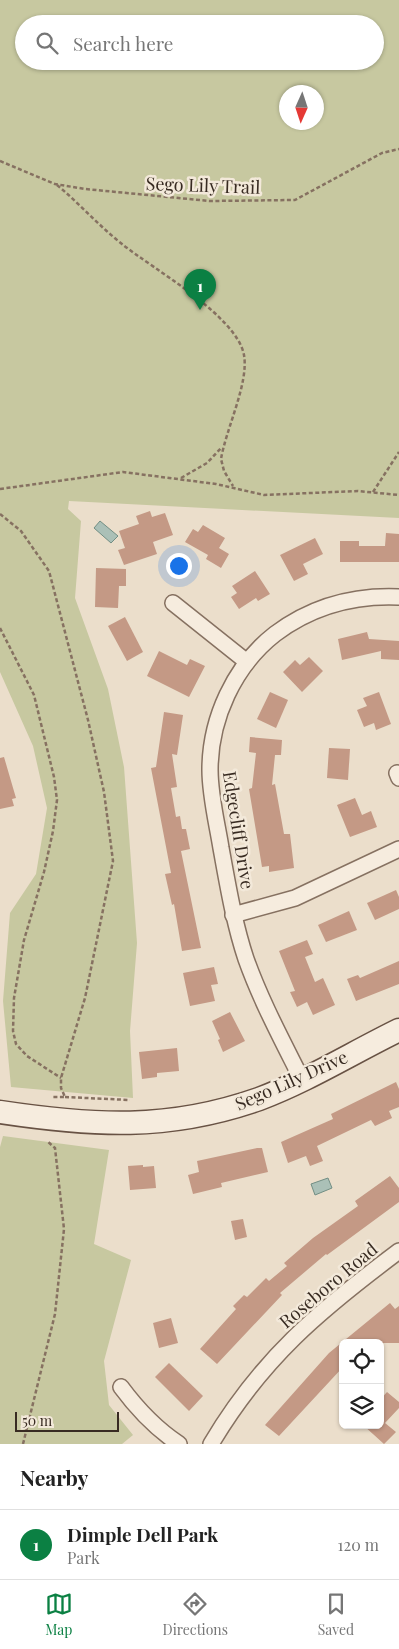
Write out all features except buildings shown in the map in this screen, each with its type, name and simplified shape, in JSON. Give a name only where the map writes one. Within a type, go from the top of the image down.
[{"type":"street","name":"Edgecliff Drive","points":[[302,1080],[261,999],[233,915],[212,798],[211,744],[218,716],[230,689],[247,662],[265,641],[288,624],[313,611],[340,602],[368,598],[399,597]]},
{"type":"street","points":[[173,603],[247,662]]},
{"type":"street","points":[[233,915],[294,898],[399,849]]},
{"type":"street","name":"Sego Lily Drive","points":[[0,1112],[90,1124],[131,1124],[172,1121],[216,1112],[242,1104],[302,1080],[399,1030]]},
{"type":"street","name":"Roseboro Road","points":[[211,1444],[246,1390],[274,1357],[309,1321],[399,1251]]},
{"type":"street","points":[[121,1387],[138,1410],[160,1432],[179,1444]]},
{"type":"path","name":"Sego Lily Trail","points":[[0,161],[55,184],[128,195],[210,201],[295,200],[382,153],[399,149]]},
{"type":"path","points":[[55,184],[121,244],[213,312],[236,337],[244,356],[244,375],[223,446],[221,459],[224,471],[234,487]]},
{"type":"path","points":[[180,478],[207,463],[223,446]]},
{"type":"path","points":[[373,492],[399,452]]},
{"type":"path","points":[[0,489],[112,472],[180,478],[234,487],[264,495],[373,492],[399,495]]},
{"type":"path","points":[[0,514],[21,531],[49,571],[88,720],[104,792],[113,861],[85,998],[61,1078],[60,1088],[66,1097]]},
{"type":"path","points":[[0,628],[34,695],[54,778],[57,800],[53,831],[44,872],[24,940],[14,998],[13,1031],[16,1044],[27,1056],[61,1078]]},
{"type":"path","points":[[52,1097],[130,1100]]},
{"type":"path","points":[[23,1444],[55,1314],[64,1229],[54,1148],[47,1141]]},
{"type":"green space","points":[[0,0],[399,0],[399,518],[69,501],[68,509],[81,521],[75,598],[108,689],[124,767],[137,943],[130,1031],[133,1098],[11,1087],[3,1001],[10,913],[36,874],[47,808],[33,746],[0,672]]},
{"type":"green space","points":[[3,1136],[109,1150],[94,1244],[131,1260],[104,1361],[109,1405],[133,1435],[122,1444],[0,1444],[0,1147]]},
{"type":"shaded area","points":[[100,521],[118,536],[111,543],[94,528]]},
{"type":"shaded area","points":[[328,1178],[332,1188],[315,1195],[311,1184]]},
{"type":"place","name":"Dimple Dell Park","points":[[200,310]]}]
